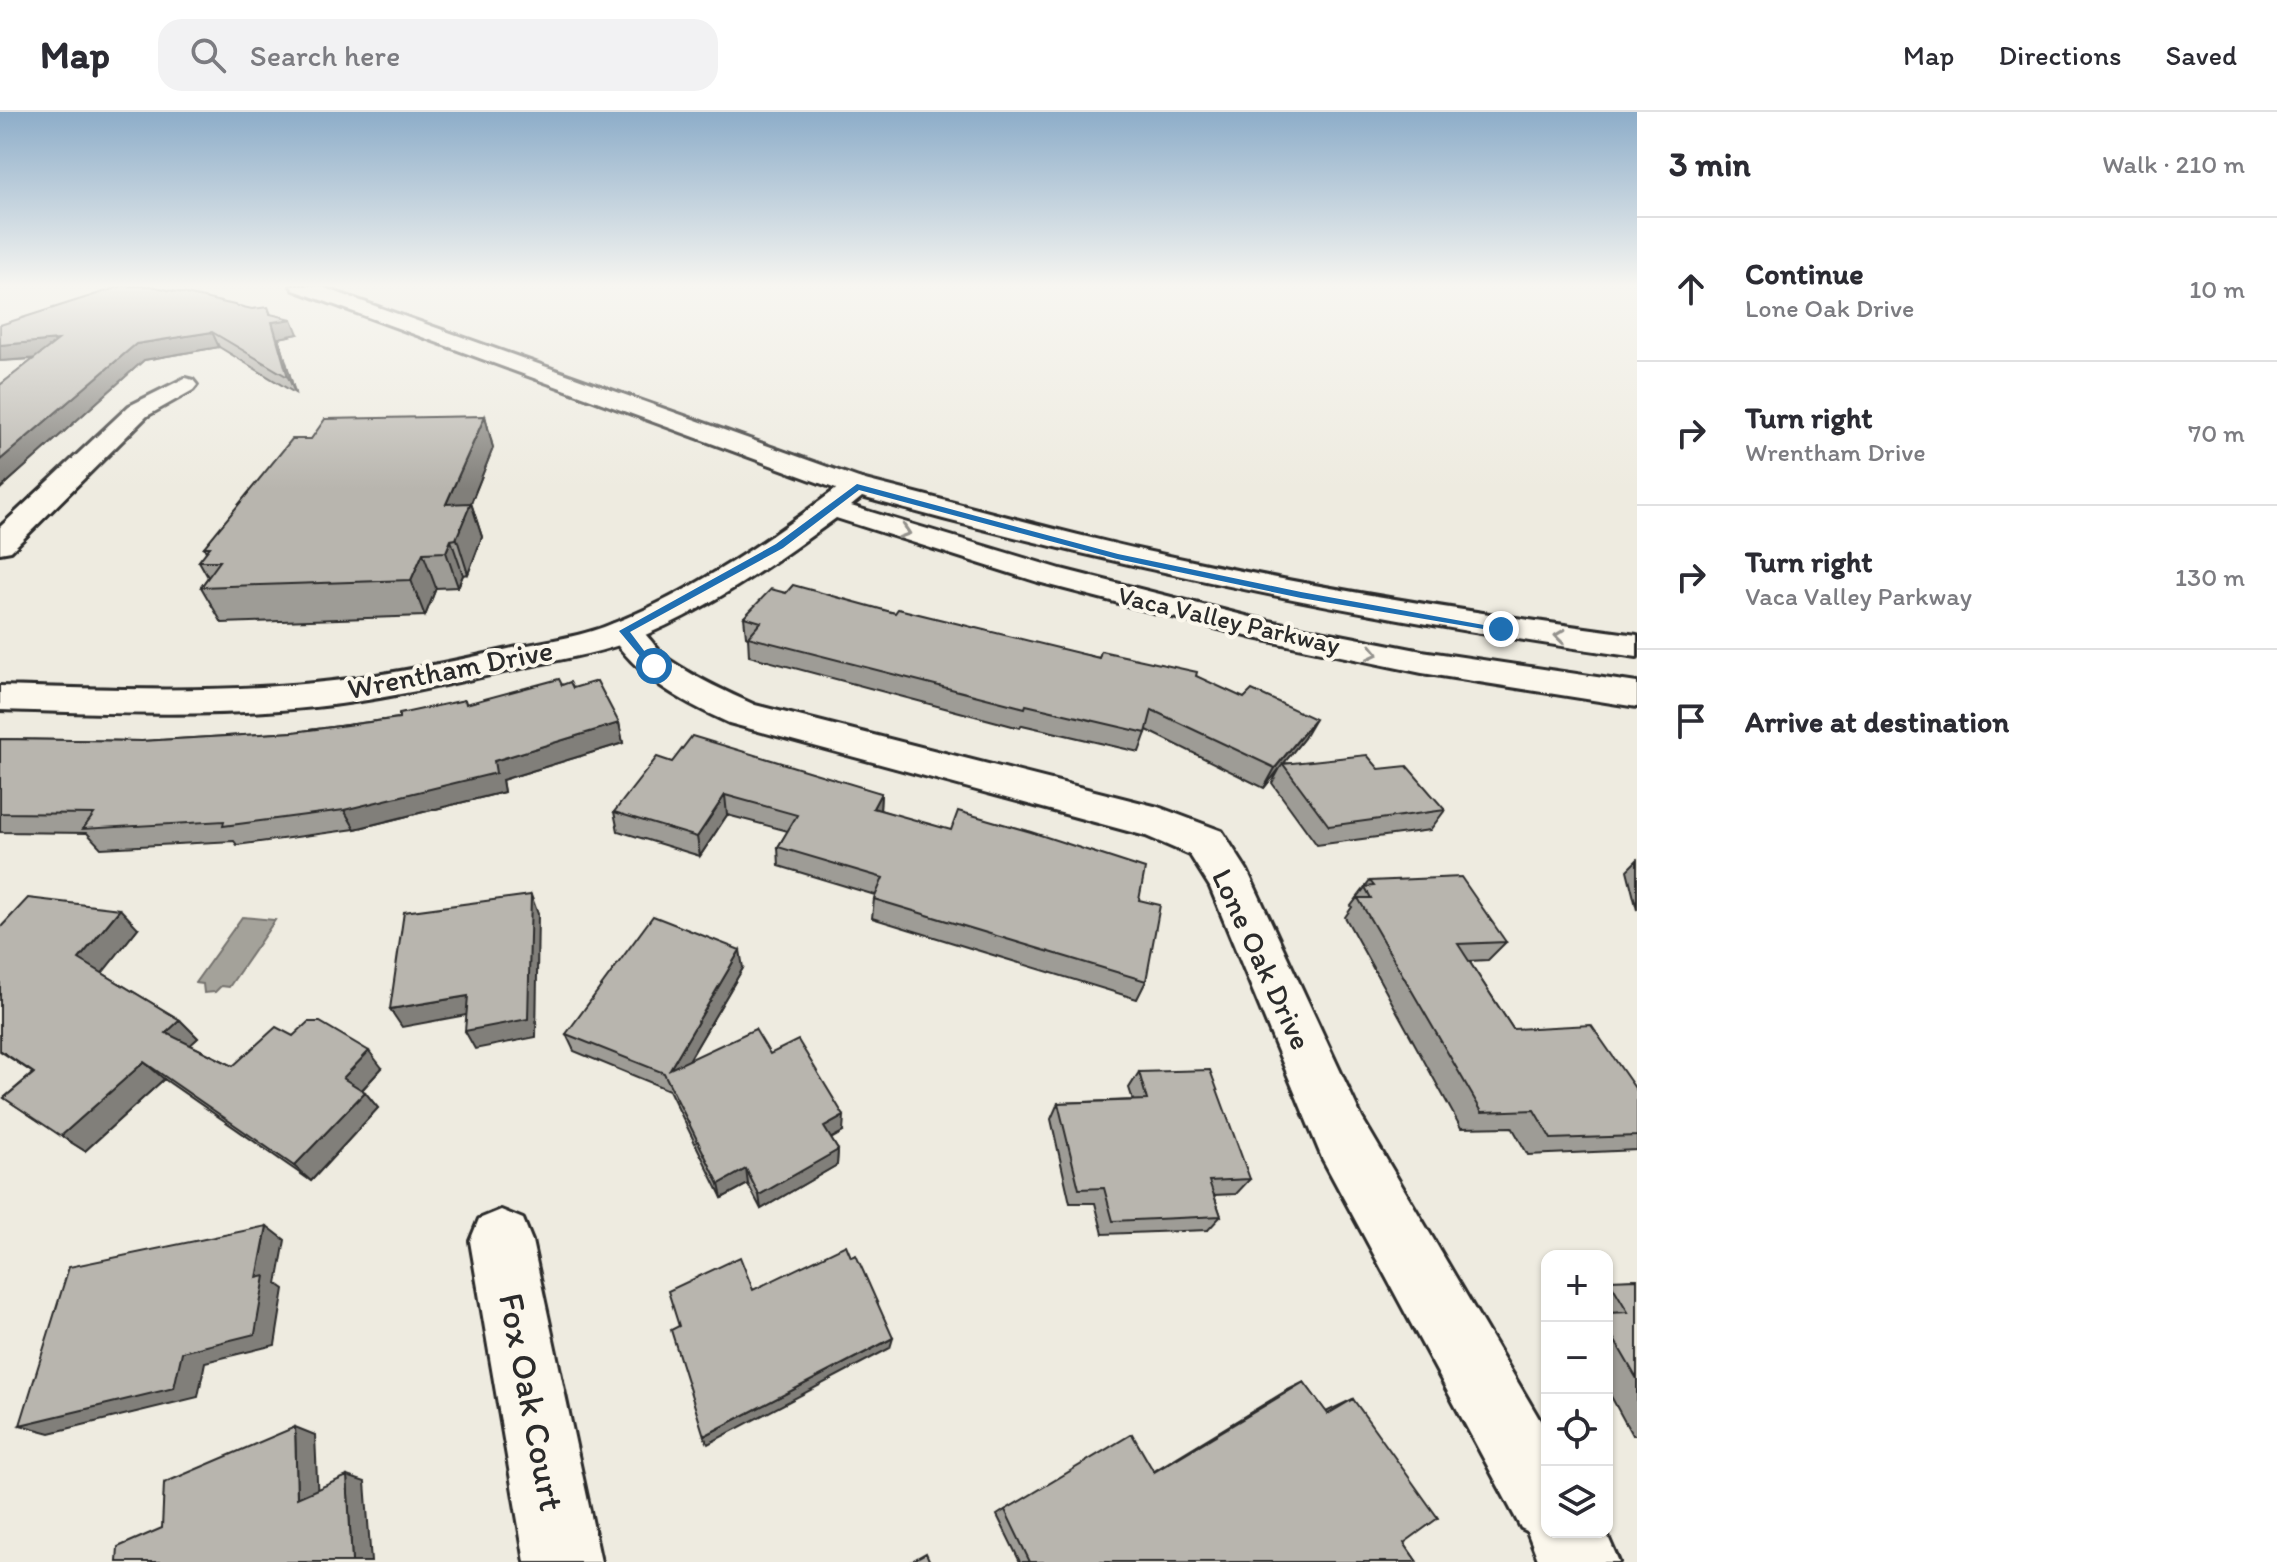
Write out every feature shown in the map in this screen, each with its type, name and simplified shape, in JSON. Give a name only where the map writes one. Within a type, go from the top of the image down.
[{"type":"street","name":"Vaca Valley Parkway","points":[[474,354],[844,498],[998,563],[1145,602],[1392,657],[1637,695]]},
{"type":"street","points":[[0,544],[138,411],[185,385]]},
{"type":"street","name":"Vaca Valley Parkway","points":[[844,498],[1301,595],[1501,629],[1637,646]]},
{"type":"street","name":"Wrentham Drive","points":[[0,698],[143,701],[313,695],[451,673],[624,631],[780,546],[844,498]]},
{"type":"street","name":"Lone Oak Drive","points":[[624,631],[654,666],[698,694],[743,714],[1158,823],[1206,843],[1231,883],[1342,1138],[1541,1491]]},
{"type":"street","name":"Fox Oak Court","points":[[501,1241],[563,1562]]},
{"type":"street","points":[[1567,1538],[1581,1562]]},
{"type":"shaded area","points":[[242,917],[275,920],[229,987],[221,986],[215,992],[204,993],[203,984],[195,983]]},
{"type":"building","points":[[40,354],[125,354],[0,460],[0,385]]},
{"type":"building","points":[[249,354],[281,354],[288,377]]},
{"type":"building","points":[[485,416],[446,504],[471,503],[456,539],[451,540],[446,552],[423,553],[411,580],[201,587],[220,561],[199,561],[210,547],[204,547],[292,439],[311,439],[325,419]]},
{"type":"building","points":[[793,585],[895,613],[898,609],[1099,658],[1101,651],[1197,672],[1196,676],[1244,698],[1252,690],[1315,719],[1275,768],[1152,710],[1146,733],[1026,705],[1025,708],[748,637],[761,622],[744,617],[771,589],[786,593]]},
{"type":"building","points":[[559,679],[562,685],[570,682],[573,688],[597,681],[619,723],[494,761],[496,773],[344,810],[223,826],[224,821],[83,829],[94,814],[0,813],[0,739],[142,741],[294,732],[399,718],[399,714],[465,700],[466,704]]},
{"type":"building","points":[[692,736],[881,793],[873,808],[951,830],[958,811],[1145,869],[1139,900],[1160,905],[1146,981],[874,899],[883,878],[778,847],[797,815],[725,795],[697,837],[614,812],[657,757],[672,762]]},
{"type":"building","points":[[1367,755],[1379,769],[1407,766],[1445,810],[1329,826],[1283,764]]},
{"type":"building","points":[[1461,877],[1506,942],[1458,944],[1513,1029],[1591,1025],[1637,1091],[1637,1136],[1551,1139],[1534,1110],[1482,1112],[1358,898],[1371,898],[1365,887],[1374,886],[1370,881]]},
{"type":"building","points":[[531,895],[528,1019],[465,1031],[468,996],[390,1009],[404,912]]},
{"type":"building","points":[[28,898],[120,909],[79,959],[180,1020],[166,1033],[233,1066],[276,1027],[293,1036],[308,1022],[320,1022],[369,1051],[343,1078],[365,1092],[294,1166],[144,1062],[61,1136],[4,1098],[34,1073],[0,1050],[0,928]]},
{"type":"building","points":[[653,916],[740,950],[670,1069],[755,1029],[770,1054],[798,1040],[844,1116],[824,1127],[838,1150],[759,1195],[746,1169],[719,1184],[664,1073],[566,1034]]},
{"type":"building","points":[[1210,1070],[1250,1179],[1209,1181],[1221,1216],[1113,1221],[1104,1188],[1079,1189],[1058,1103],[1147,1100],[1139,1072]]},
{"type":"building","points":[[267,1226],[257,1278],[265,1276],[255,1334],[182,1352],[174,1388],[20,1425],[69,1267]]},
{"type":"building","points":[[846,1245],[851,1257],[856,1255],[893,1338],[704,1436],[671,1330],[679,1326],[668,1291],[740,1257],[753,1290]]},
{"type":"building","points":[[1637,1279],[1637,1379],[1613,1337],[1613,1313],[1628,1312],[1613,1287],[1613,1280]]},
{"type":"building","points":[[1304,1382],[1328,1414],[1353,1399],[1438,1518],[1404,1543],[1417,1562],[1030,1562],[1005,1510],[1132,1434],[1154,1472]]},
{"type":"building","points":[[295,1427],[297,1498],[347,1476],[352,1562],[117,1562],[118,1547],[162,1528],[164,1483]]},
{"type":"building","points":[[926,1553],[930,1562],[910,1562]]},
{"type":"route","points":[[654,666],[624,631],[701,592],[780,546],[857,487],[1117,556],[1301,595],[1501,629]]}]
